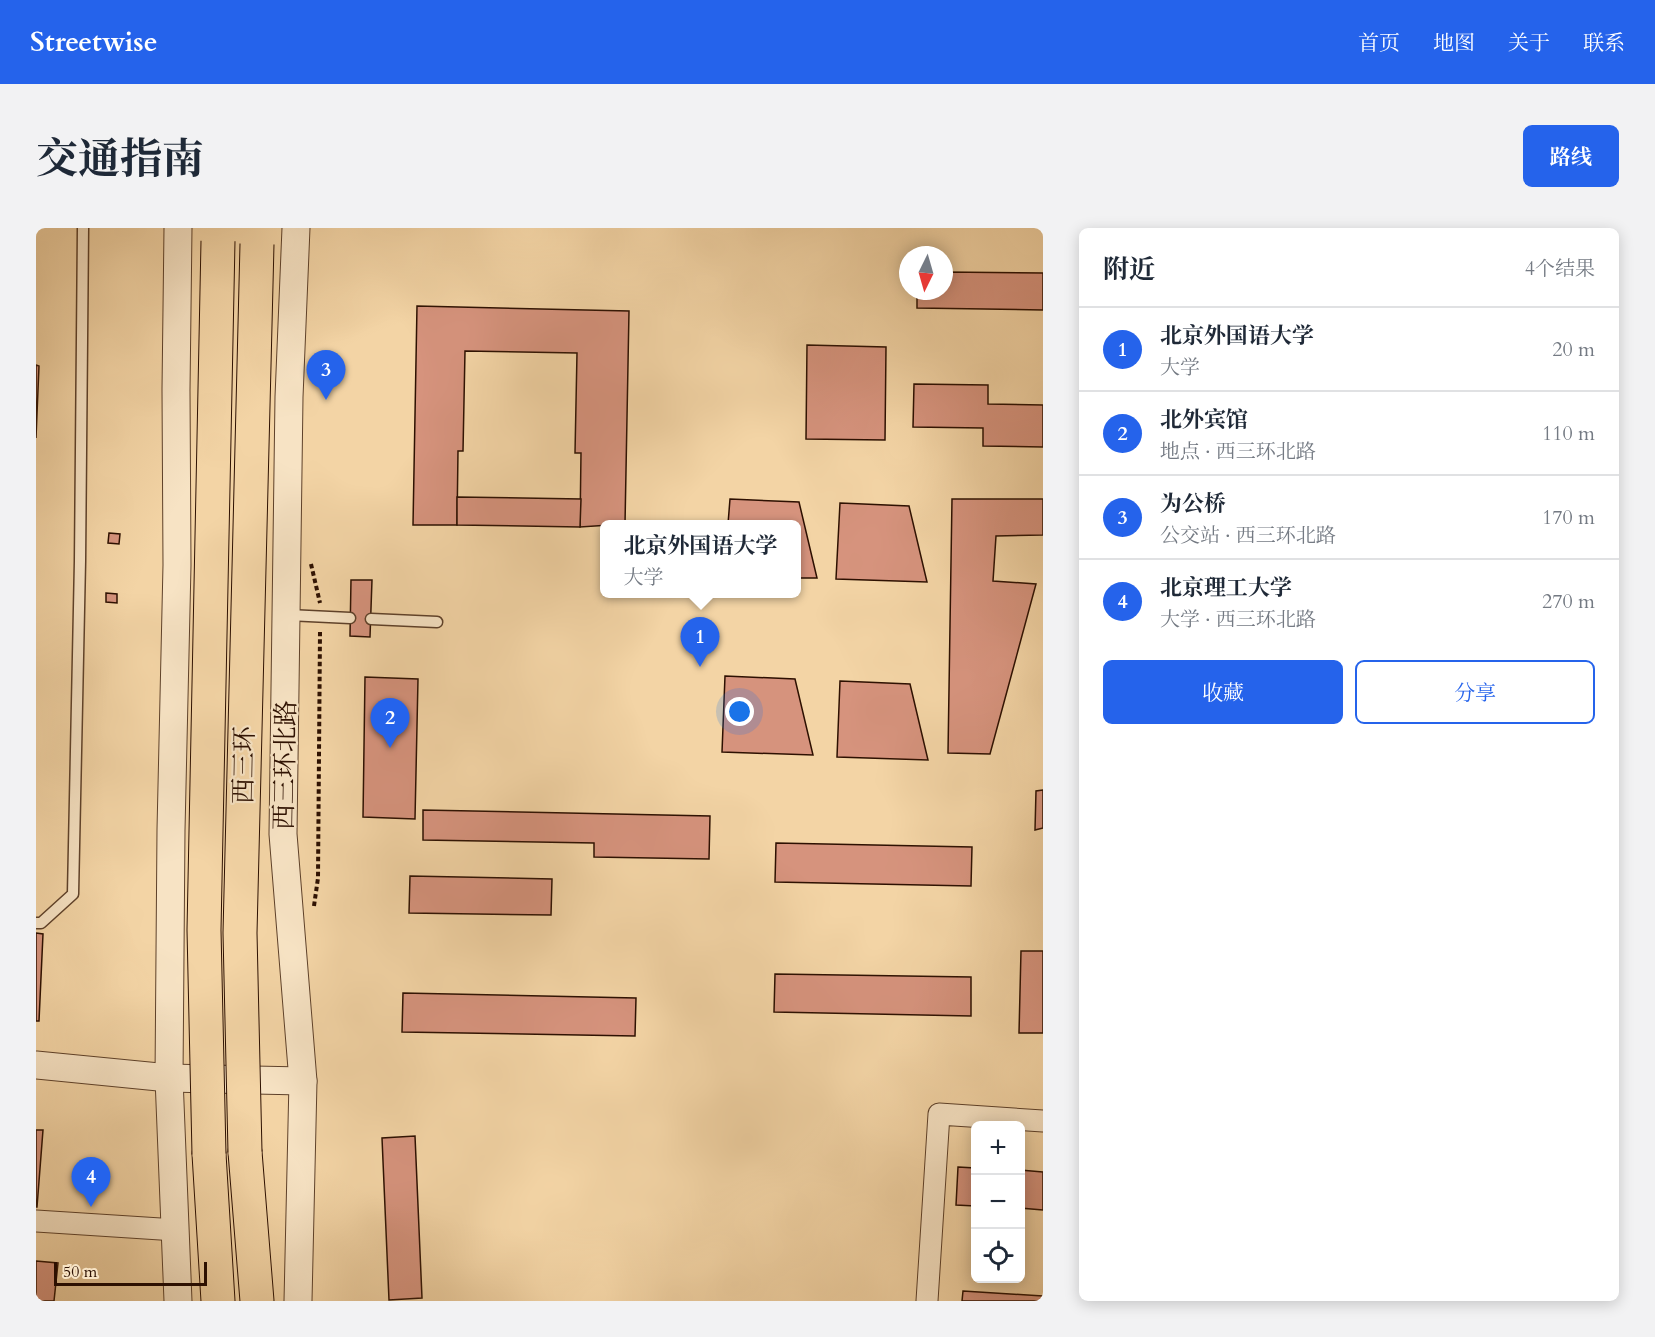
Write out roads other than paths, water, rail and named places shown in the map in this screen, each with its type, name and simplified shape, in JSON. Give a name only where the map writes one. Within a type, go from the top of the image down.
[{"type":"highway","name":"西三环","points":[[218,228],[204,930],[209,1154],[218,1301]]},
{"type":"highway","name":"西三环","points":[[257,228],[240,933],[245,1152],[257,1301]]},
{"type":"street","points":[[178,228],[177,565],[171,830],[169,1078],[178,1301]]},
{"type":"street","name":"西三环北路","points":[[296,228],[289,397],[283,834],[303,1081],[298,1301]]},
{"type":"street","points":[[36,1065],[169,1078],[303,1081]]},
{"type":"street","points":[[927,1301],[939,1114],[1043,1121]]},
{"type":"street","points":[[36,1221],[176,1231]]},
{"type":"lane","points":[[36,923],[41,923],[73,894],[80,561],[83,228]]},
{"type":"lane","points":[[287,615],[350,618]]},
{"type":"lane","points":[[371,619],[437,622]]},
{"type":"place","name":"为公桥","points":[[326,400]]},
{"type":"place","name":"北京外国语大学","points":[[700,667]]},
{"type":"place","name":"北外宾馆","points":[[390,748]]},
{"type":"place","name":"北京理工大学","points":[[91,1207]]}]
